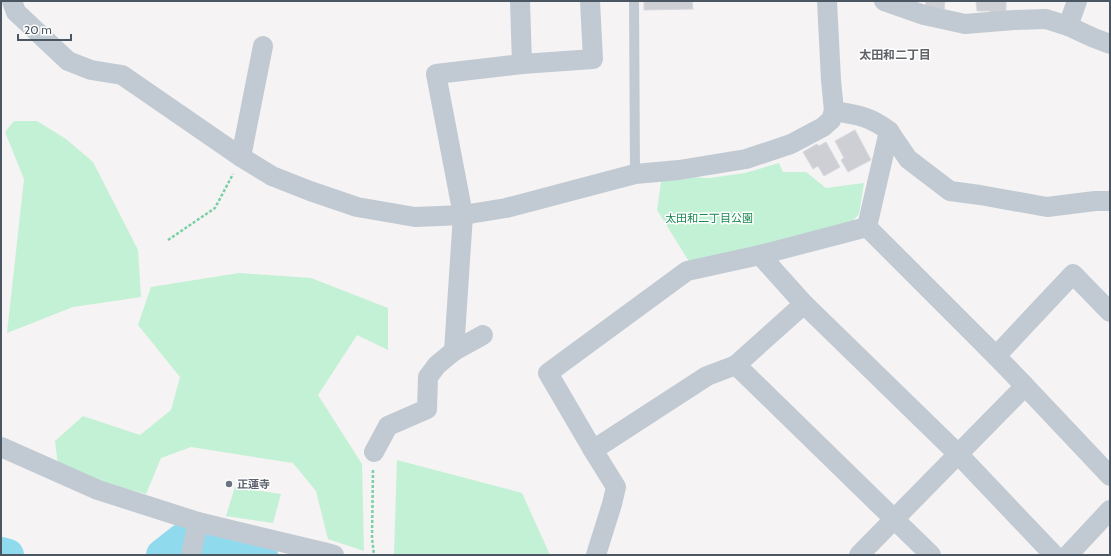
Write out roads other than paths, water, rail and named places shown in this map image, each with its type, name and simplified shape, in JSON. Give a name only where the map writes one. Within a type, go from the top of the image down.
[{"type":"street","points":[[520,1],[522,64]]},
{"type":"street","points":[[454,351],[463,215],[436,74],[522,64],[593,59],[590,1]]},
{"type":"street","points":[[18,5],[68,61],[91,70],[122,76],[241,157],[272,176],[357,207],[416,217],[463,215],[506,208],[635,174],[679,170],[746,159],[791,144],[823,127],[830,120],[834,111],[827,1]]},
{"type":"street","points":[[884,1],[924,15],[965,24],[1046,19],[1068,26],[1110,44]]},
{"type":"street","points":[[1068,26],[1077,1]]},
{"type":"street","points":[[241,157],[263,46]]},
{"type":"street","points":[[834,111],[862,116],[878,123],[889,131],[908,160],[950,191],[1047,207],[1095,201],[1110,201]]},
{"type":"street","points":[[867,227],[889,131]]},
{"type":"street","points":[[596,555],[616,487],[548,373],[687,271],[760,255],[867,227]]},
{"type":"street","points":[[867,227],[996,356],[1110,476]]},
{"type":"street","points":[[760,255],[804,304],[958,454],[1054,555]]},
{"type":"street","points":[[996,356],[1073,274],[1110,312]]},
{"type":"street","points":[[593,450],[707,376],[736,365],[804,304]]},
{"type":"street","points":[[374,452],[388,426],[427,409],[428,377],[437,365],[454,351],[483,335]]},
{"type":"street","points":[[736,365],[931,555]]},
{"type":"street","points":[[859,555],[1025,386]]},
{"type":"street","points":[[1,447],[98,490],[198,522],[334,555]]},
{"type":"street","points":[[1068,555],[1110,510]]},
{"type":"street","points":[[191,555],[198,522]]},
{"type":"lane","points":[[634,1],[635,174]]},
{"type":"waterway","points":[[162,555],[181,540],[262,555]]},
{"type":"waterway","points":[[1,553],[8,555]]},
{"type":"place","name":"正蓮寺","points":[[229,484]]},
{"type":"district","name":"太田和二丁目","points":[[895,55]]},
{"type":"park label","name":"太田和二丁目公園","points":[[709,218]]}]
